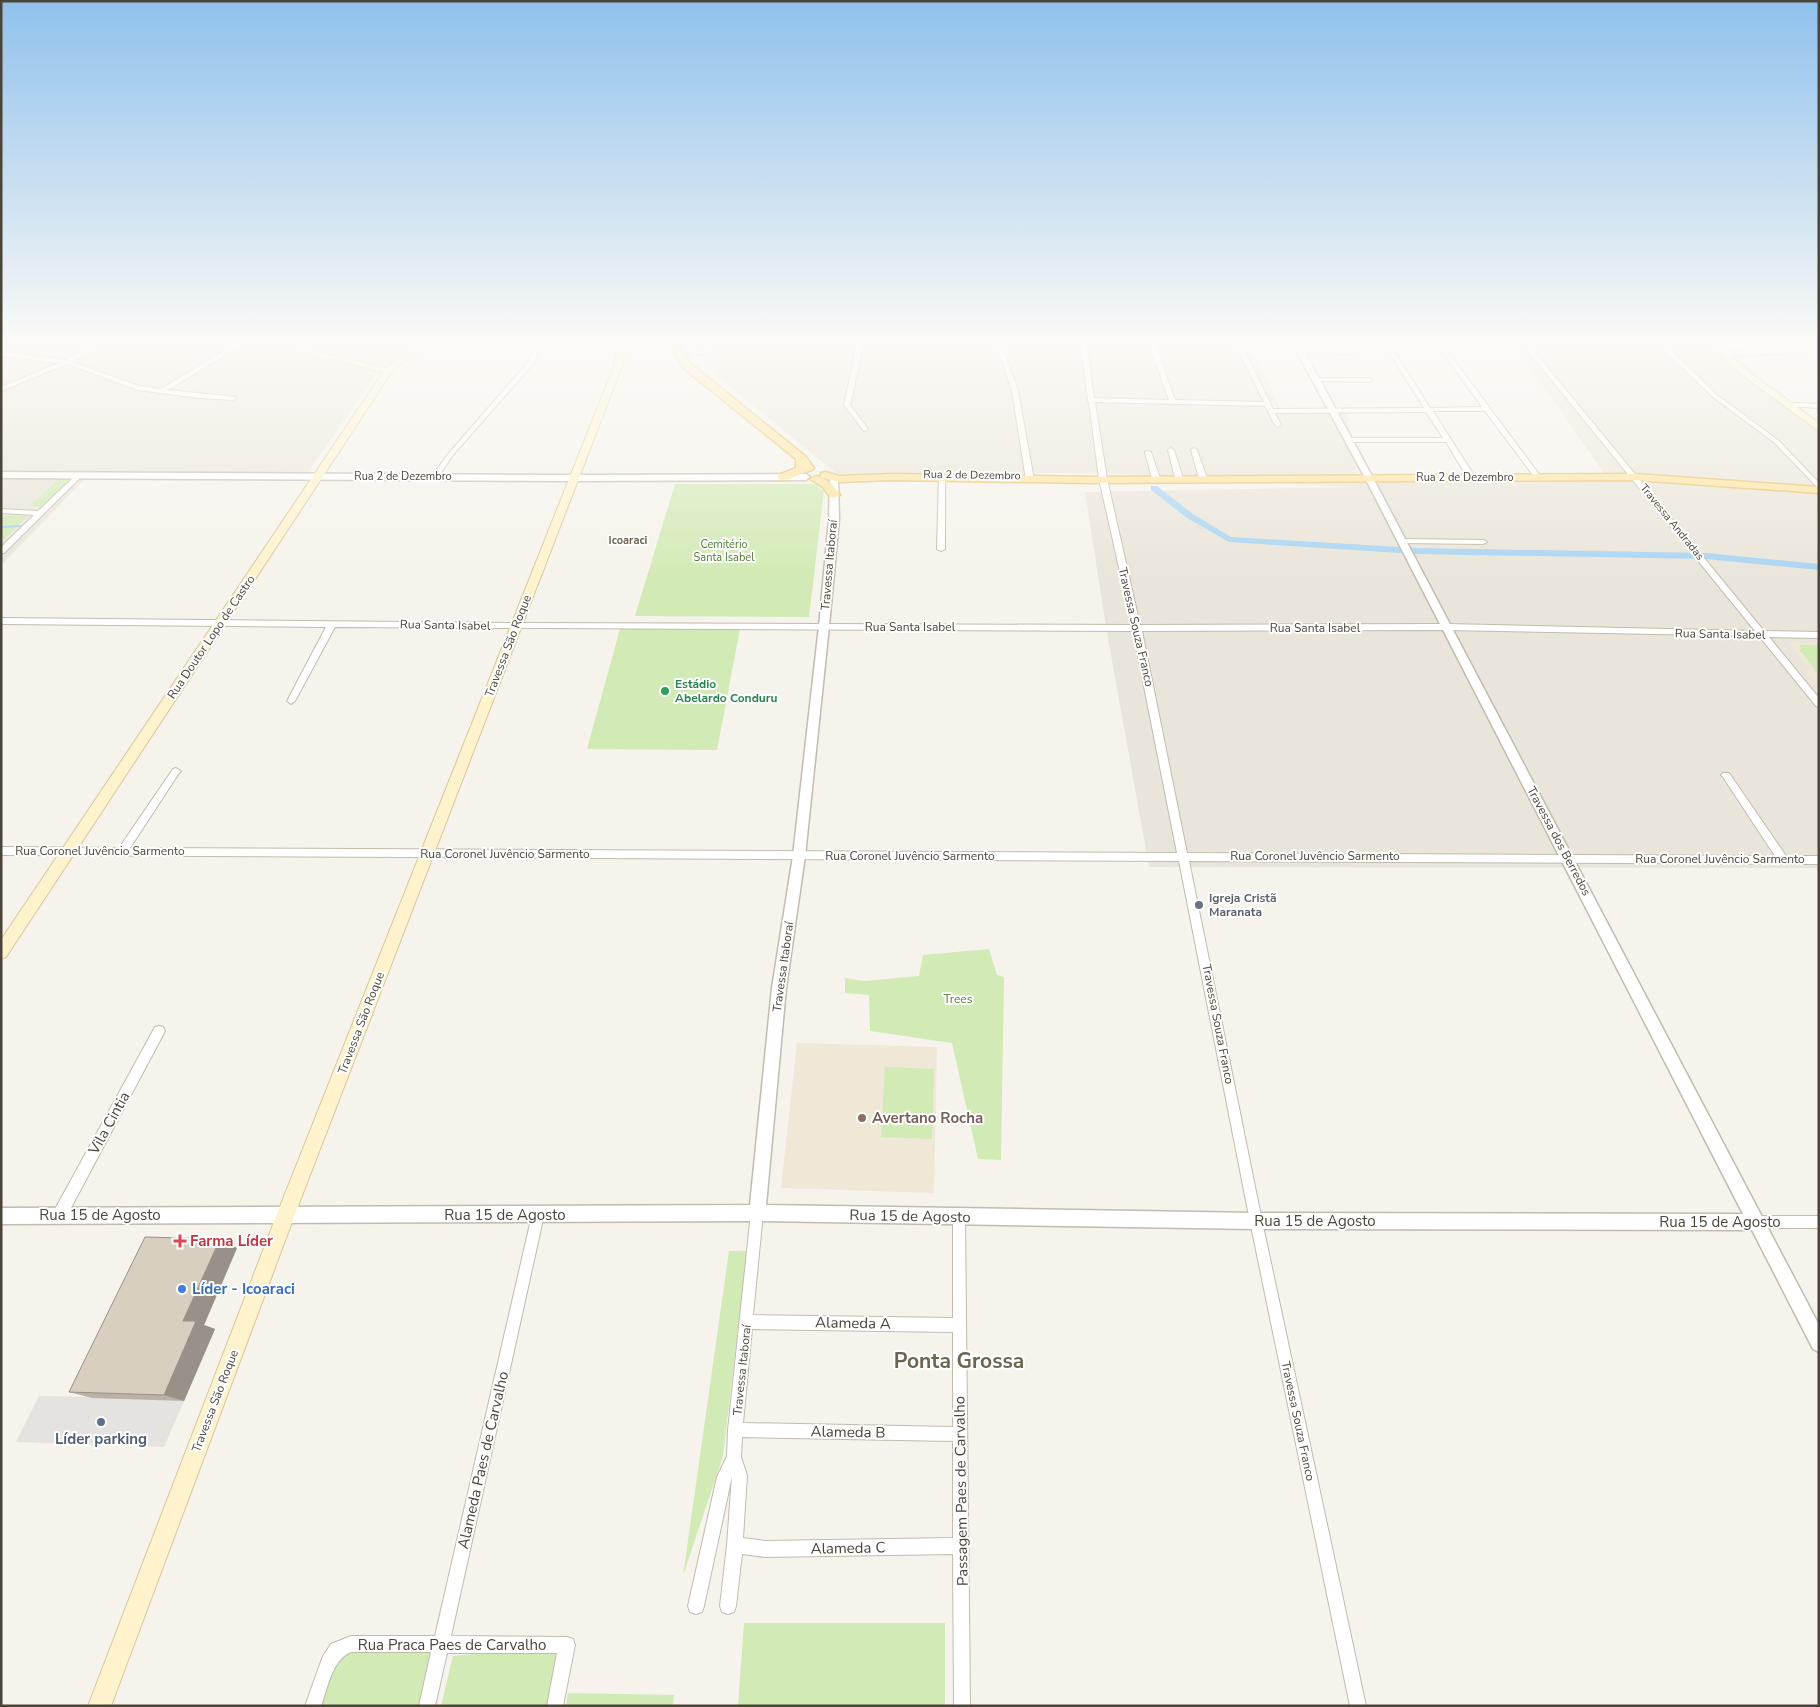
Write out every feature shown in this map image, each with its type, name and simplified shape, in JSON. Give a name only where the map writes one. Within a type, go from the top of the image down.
[{"type":"main road","name":"Rua Doutor Lopo de Castro","points":[[1,952],[355,421]]},
{"type":"main road","name":"Travessa São Roque","points":[[99,1706],[286,1214],[597,421]]},
{"type":"main road","points":[[754,421],[801,458],[828,485],[834,495]]},
{"type":"main road","points":[[770,421],[811,455],[818,474]]},
{"type":"main road","points":[[783,477],[800,470],[802,465],[801,458]]},
{"type":"main road","name":"Rua 2 de Dezembro","points":[[818,474],[1030,478],[1635,476],[1819,489]]},
{"type":"street","points":[[436,476],[450,454],[480,421]]},
{"type":"street","points":[[859,421],[865,429]]},
{"type":"street","points":[[1020,421],[1030,478]]},
{"type":"street","name":"Travessa Souza Franco","points":[[1094,421],[1184,855],[1256,1221],[1358,1706]]},
{"type":"street","points":[[1276,421],[1278,425]]},
{"type":"street","name":"Travessa dos Berredos","points":[[1338,421],[1568,858],[1819,1343]]},
{"type":"street","points":[[1435,421],[1471,477]]},
{"type":"street","points":[[1495,421],[1537,477]]},
{"type":"street","name":"Travessa Andradas","points":[[1589,421],[1819,704]]},
{"type":"street","points":[[1748,421],[1777,442],[1819,489]]},
{"type":"street","points":[[1348,440],[1447,440]]},
{"type":"street","points":[[1171,450],[1179,478]]},
{"type":"street","points":[[1194,450],[1203,478]]},
{"type":"street","points":[[1148,452],[1156,478]]},
{"type":"street","name":"Rua 2 de Dezembro","points":[[1,475],[574,478],[783,477],[818,474]]},
{"type":"street","name":"Travessa Itaboraí","points":[[728,1606],[740,1475],[734,1457],[735,1430],[779,988],[799,856],[824,626],[834,495],[818,474]]},
{"type":"street","points":[[1,552],[5,545],[78,476]]},
{"type":"street","points":[[941,549],[942,476]]},
{"type":"street","points":[[1,512],[40,513]]},
{"type":"street","points":[[1402,541],[1483,542]]},
{"type":"street","name":"Rua Santa Isabel","points":[[1,621],[516,626],[1446,627],[1819,635]]},
{"type":"street","points":[[291,701],[332,624]]},
{"type":"street","points":[[122,851],[176,771]]},
{"type":"street","points":[[1726,775],[1782,860]]},
{"type":"street","name":"Rua Coronel Juvêncio Sarmento","points":[[1,851],[799,856],[1184,855],[1819,860]]},
{"type":"street","name":"Vila Cintia","points":[[58,1216],[159,1031]]},
{"type":"street","name":"Rua 15 de Agosto","points":[[1,1216],[757,1213],[1256,1221],[1819,1222]]},
{"type":"street","name":"Alameda Paes de Carvalho","points":[[427,1706],[538,1215]]},
{"type":"street","name":"Passagem Paes de Carvalho","points":[[959,1217],[962,1706]]},
{"type":"street","name":"Alameda A","points":[[747,1322],[959,1326]]},
{"type":"street","name":"Alameda B","points":[[735,1430],[960,1434]]},
{"type":"street","name":"Travessa Itaboraí","points":[[696,1606],[724,1477],[734,1457]]},
{"type":"street","name":"Alameda C","points":[[735,1545],[765,1549],[962,1546]]},
{"type":"street","name":"Rua Praca Paes de Carvalho","points":[[313,1706],[329,1662],[337,1650],[351,1644],[567,1645],[555,1706]]},
{"type":"shaded area","points":[[1,421],[344,421],[308,472],[89,475],[1,565]]},
{"type":"shaded area","points":[[772,421],[1348,421],[1358,482],[1610,481],[1567,421],[1807,421],[1819,432],[1819,868],[1149,867],[1106,627],[1085,492],[1350,487],[1108,473],[837,474]]},
{"type":"shaded area","points":[[1788,643],[1819,643],[1819,689],[1804,671],[1811,670]]},
{"type":"shaded area","name":"Avertano Rocha","points":[[797,1043],[937,1047],[934,1193],[781,1188]]},
{"type":"shaded area","name":"Líder parking","points":[[39,1396],[184,1401],[164,1447],[16,1442]]},
{"type":"green space","points":[[59,479],[71,480],[44,507],[30,506]]},
{"type":"green space","name":"Cemitério Santa Isabel","points":[[675,484],[815,484],[824,491],[809,617],[635,616]]},
{"type":"green space","points":[[28,515],[5,539],[1,539],[1,516]]},
{"type":"green space","name":"Estádio Abelardo Conduru","points":[[620,629],[740,629],[717,750],[587,749]]},
{"type":"green space","points":[[1799,645],[1819,645],[1819,671],[1816,671],[1799,649],[1802,649]]},
{"type":"green space","name":"Trees","points":[[989,949],[997,975],[1004,977],[1001,1160],[978,1159],[952,1043],[870,1031],[869,995],[845,993],[845,978],[864,981],[919,976],[923,955]]},
{"type":"green space","points":[[885,1067],[934,1069],[932,1139],[881,1137]]},
{"type":"green space","points":[[729,1251],[747,1251],[723,1456],[683,1576]]},
{"type":"green space","points":[[744,1623],[945,1623],[945,1706],[738,1706]]},
{"type":"green space","points":[[351,1644],[442,1645],[427,1706],[315,1706],[329,1662]]},
{"type":"green space","points":[[567,1645],[556,1706],[441,1706],[453,1656]]},
{"type":"green space","points":[[568,1693],[674,1695],[673,1706],[566,1706]]},
{"type":"building","name":"Líder - Icoaraci","points":[[145,1237],[220,1239],[183,1321],[196,1321],[164,1395],[69,1392]]},
{"type":"waterway","points":[[1154,488],[1190,516],[1229,539],[1416,551],[1706,556],[1819,567]]},
{"type":"waterway","points":[[1,527],[21,526]]},
{"type":"place","name":"Estádio Abelardo Conduru","points":[[665,691]]},
{"type":"place","name":"Igreja Cristã Maranata","points":[[1199,905]]},
{"type":"place","name":"Avertano Rocha","points":[[862,1118]]},
{"type":"place","name":"Farma Líder","points":[[180,1241]]},
{"type":"place","name":"Líder - Icoaraci","points":[[182,1289]]},
{"type":"place","name":"Líder parking","points":[[101,1422]]},
{"type":"district","name":"Icoaraci","points":[[628,540]]},
{"type":"district","name":"Ponta Grossa","points":[[959,1361]]}]
